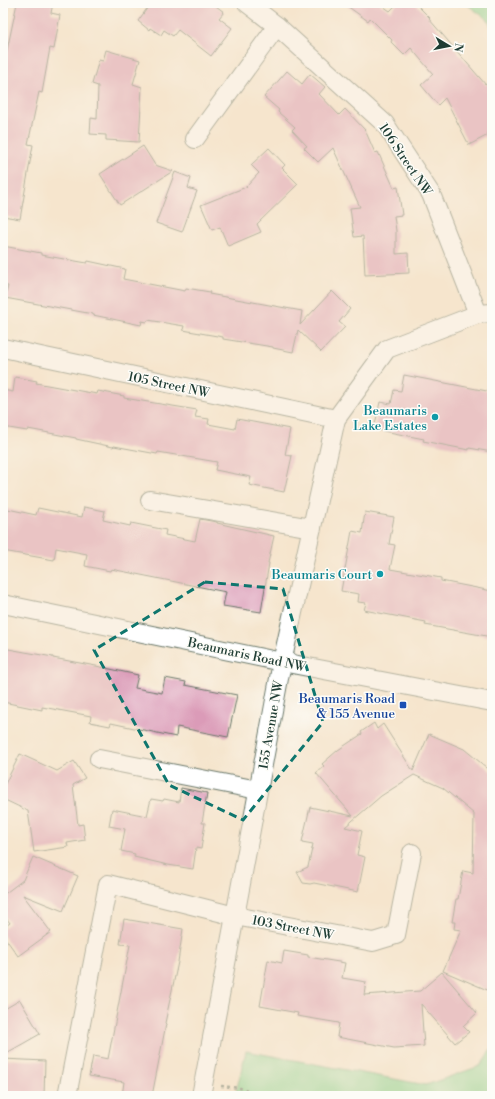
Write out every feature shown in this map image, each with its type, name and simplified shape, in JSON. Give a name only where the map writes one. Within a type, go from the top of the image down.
[{"type":"street","name":"106 Street NW","points":[[247,3],[277,26],[385,124],[431,194],[485,314]]},
{"type":"street","points":[[195,139],[277,26]]},
{"type":"street","name":"155 Avenue NW","points":[[202,1090],[282,662],[336,419],[387,349],[485,314]]},
{"type":"street","name":"105 Street NW","points":[[3,348],[336,419]]},
{"type":"street","points":[[150,500],[312,528]]},
{"type":"street","name":"Beaumaris Road NW","points":[[3,604],[282,662],[492,702]]},
{"type":"street","points":[[99,759],[258,790]]},
{"type":"street","name":"103 Street NW","points":[[67,1096],[108,884],[235,916],[373,942],[396,935],[412,853]]},
{"type":"path","points":[[202,1090],[240,1088],[260,1096],[266,1096]]},
{"type":"path","points":[[298,1096],[320,1096]]},
{"type":"highlighted area","points":[[205,582],[283,589],[323,722],[243,820],[169,785],[94,650]]},
{"type":"green space","points":[[465,3],[492,3],[492,28],[487,19]]},
{"type":"green space","points":[[492,1048],[492,1096],[235,1096],[246,1051],[426,1085],[480,1066]]},
{"type":"building","points":[[17,3],[53,3],[51,13],[60,15],[54,49],[50,48],[42,93],[39,92],[28,144],[33,145],[20,219],[3,216],[3,60],[5,60]]},
{"type":"building","points":[[151,3],[212,3],[224,12],[219,18],[232,28],[211,56],[178,30],[173,36],[164,30],[161,35],[150,28],[149,30],[138,21]]},
{"type":"building","points":[[343,3],[381,3],[380,4],[390,11],[398,3],[415,3],[430,18],[429,19],[486,85],[492,82],[492,130],[487,132],[488,135],[469,145],[445,98],[438,105],[421,85],[433,74],[411,48],[404,55],[391,42],[392,40],[370,18],[368,21]]},
{"type":"building","points":[[106,50],[140,60],[133,84],[142,87],[139,142],[106,140],[106,135],[90,134],[91,118],[97,119],[98,86],[92,84],[99,60],[103,61]]},
{"type":"building","points":[[287,71],[302,84],[310,74],[325,87],[319,94],[339,115],[345,109],[365,130],[375,153],[378,152],[394,188],[398,187],[402,215],[394,216],[396,231],[396,254],[408,253],[409,273],[365,275],[363,236],[354,237],[350,208],[360,207],[333,148],[318,162],[304,148],[307,146],[292,130],[295,127],[264,97]]},
{"type":"building","points":[[143,146],[155,165],[173,171],[120,205],[100,174]]},
{"type":"building","points":[[269,148],[285,165],[282,168],[298,184],[257,224],[261,232],[228,246],[220,227],[212,230],[201,205],[246,187],[259,173],[251,165]]},
{"type":"building","points":[[175,172],[191,178],[188,188],[197,191],[182,232],[156,223]]},
{"type":"building","points":[[3,246],[41,253],[41,255],[87,263],[88,261],[125,269],[123,279],[185,291],[186,288],[210,292],[209,294],[302,311],[300,325],[332,291],[350,309],[339,322],[345,327],[321,352],[298,330],[293,352],[183,330],[184,326],[148,320],[147,322],[142,321],[141,325],[93,314],[5,298],[8,286],[3,285]]},
{"type":"building","name":"Beaumaris Lake Estates","points":[[404,375],[492,392],[492,452],[469,448],[469,450],[374,429],[380,402],[391,404],[394,390],[401,391]]},
{"type":"building","points":[[15,377],[37,381],[36,383],[97,394],[98,391],[124,396],[124,398],[197,410],[195,417],[209,419],[208,424],[235,429],[237,419],[290,429],[285,455],[292,456],[284,492],[249,485],[251,477],[215,470],[217,462],[158,452],[157,454],[113,447],[28,429],[27,431],[3,427],[3,390],[13,392]]},
{"type":"building","points":[[84,507],[105,511],[103,520],[130,526],[131,523],[166,530],[165,535],[195,541],[200,519],[274,536],[268,563],[261,612],[223,606],[226,592],[111,569],[110,571],[85,566],[87,554],[56,548],[54,560],[3,551],[3,508],[36,515],[38,508],[82,517]]},
{"type":"building","name":"Beaumaris Court","points":[[365,512],[394,517],[389,544],[395,545],[390,569],[441,578],[441,581],[492,591],[492,637],[425,625],[426,622],[364,610],[366,603],[358,602],[359,594],[341,591],[352,531],[362,533]]},
{"type":"building","points":[[3,648],[138,675],[135,688],[162,693],[165,678],[186,682],[185,685],[237,695],[228,737],[177,727],[176,737],[111,723],[110,726],[90,722],[91,716],[42,707],[42,710],[3,702]]},
{"type":"building","points":[[374,723],[377,729],[383,724],[413,771],[429,734],[464,749],[492,772],[492,992],[443,971],[461,930],[454,929],[455,922],[452,922],[463,871],[473,873],[474,814],[443,788],[414,775],[381,796],[345,827],[362,831],[357,855],[365,857],[358,892],[314,883],[303,883],[297,872],[308,867],[313,844],[302,842],[310,807],[353,816],[316,773],[324,766],[322,764],[338,750],[362,734],[361,732]]},
{"type":"building","points":[[20,754],[57,771],[74,761],[85,778],[73,785],[78,825],[83,824],[85,840],[67,843],[68,847],[34,852],[28,811],[3,799],[3,788]]},
{"type":"building","points":[[181,788],[207,793],[202,823],[205,823],[201,849],[196,848],[193,869],[134,857],[135,854],[121,851],[125,829],[109,826],[112,809],[147,816],[151,799],[163,801],[164,799],[179,802]]},
{"type":"building","points":[[33,857],[78,876],[63,911],[23,895],[51,932],[18,956],[3,935],[3,928],[10,923],[3,914],[3,895],[23,880]]},
{"type":"building","points":[[124,919],[183,929],[152,1096],[122,1096],[124,1082],[89,1076],[93,1056],[108,1059],[130,945],[120,944]]},
{"type":"building","points":[[284,951],[308,955],[308,957],[345,963],[342,978],[366,982],[364,995],[420,991],[442,972],[477,1013],[463,1026],[469,1032],[455,1043],[421,1004],[424,1046],[394,1048],[337,1037],[339,1023],[297,1016],[298,1013],[260,1006],[268,960],[282,963]]},
{"type":"building","points":[[20,1000],[40,1034],[3,1055],[3,1010]]},
{"type":"building","points":[[3,1059],[45,1061],[44,1096],[3,1096]]},
{"type":"place","name":"Beaumaris Lake Estates","points":[[435,417]]},
{"type":"place","name":"Beaumaris Court","points":[[380,574]]},
{"type":"place","name":"Beaumaris Road & 155 Avenue","points":[[403,705]]}]
